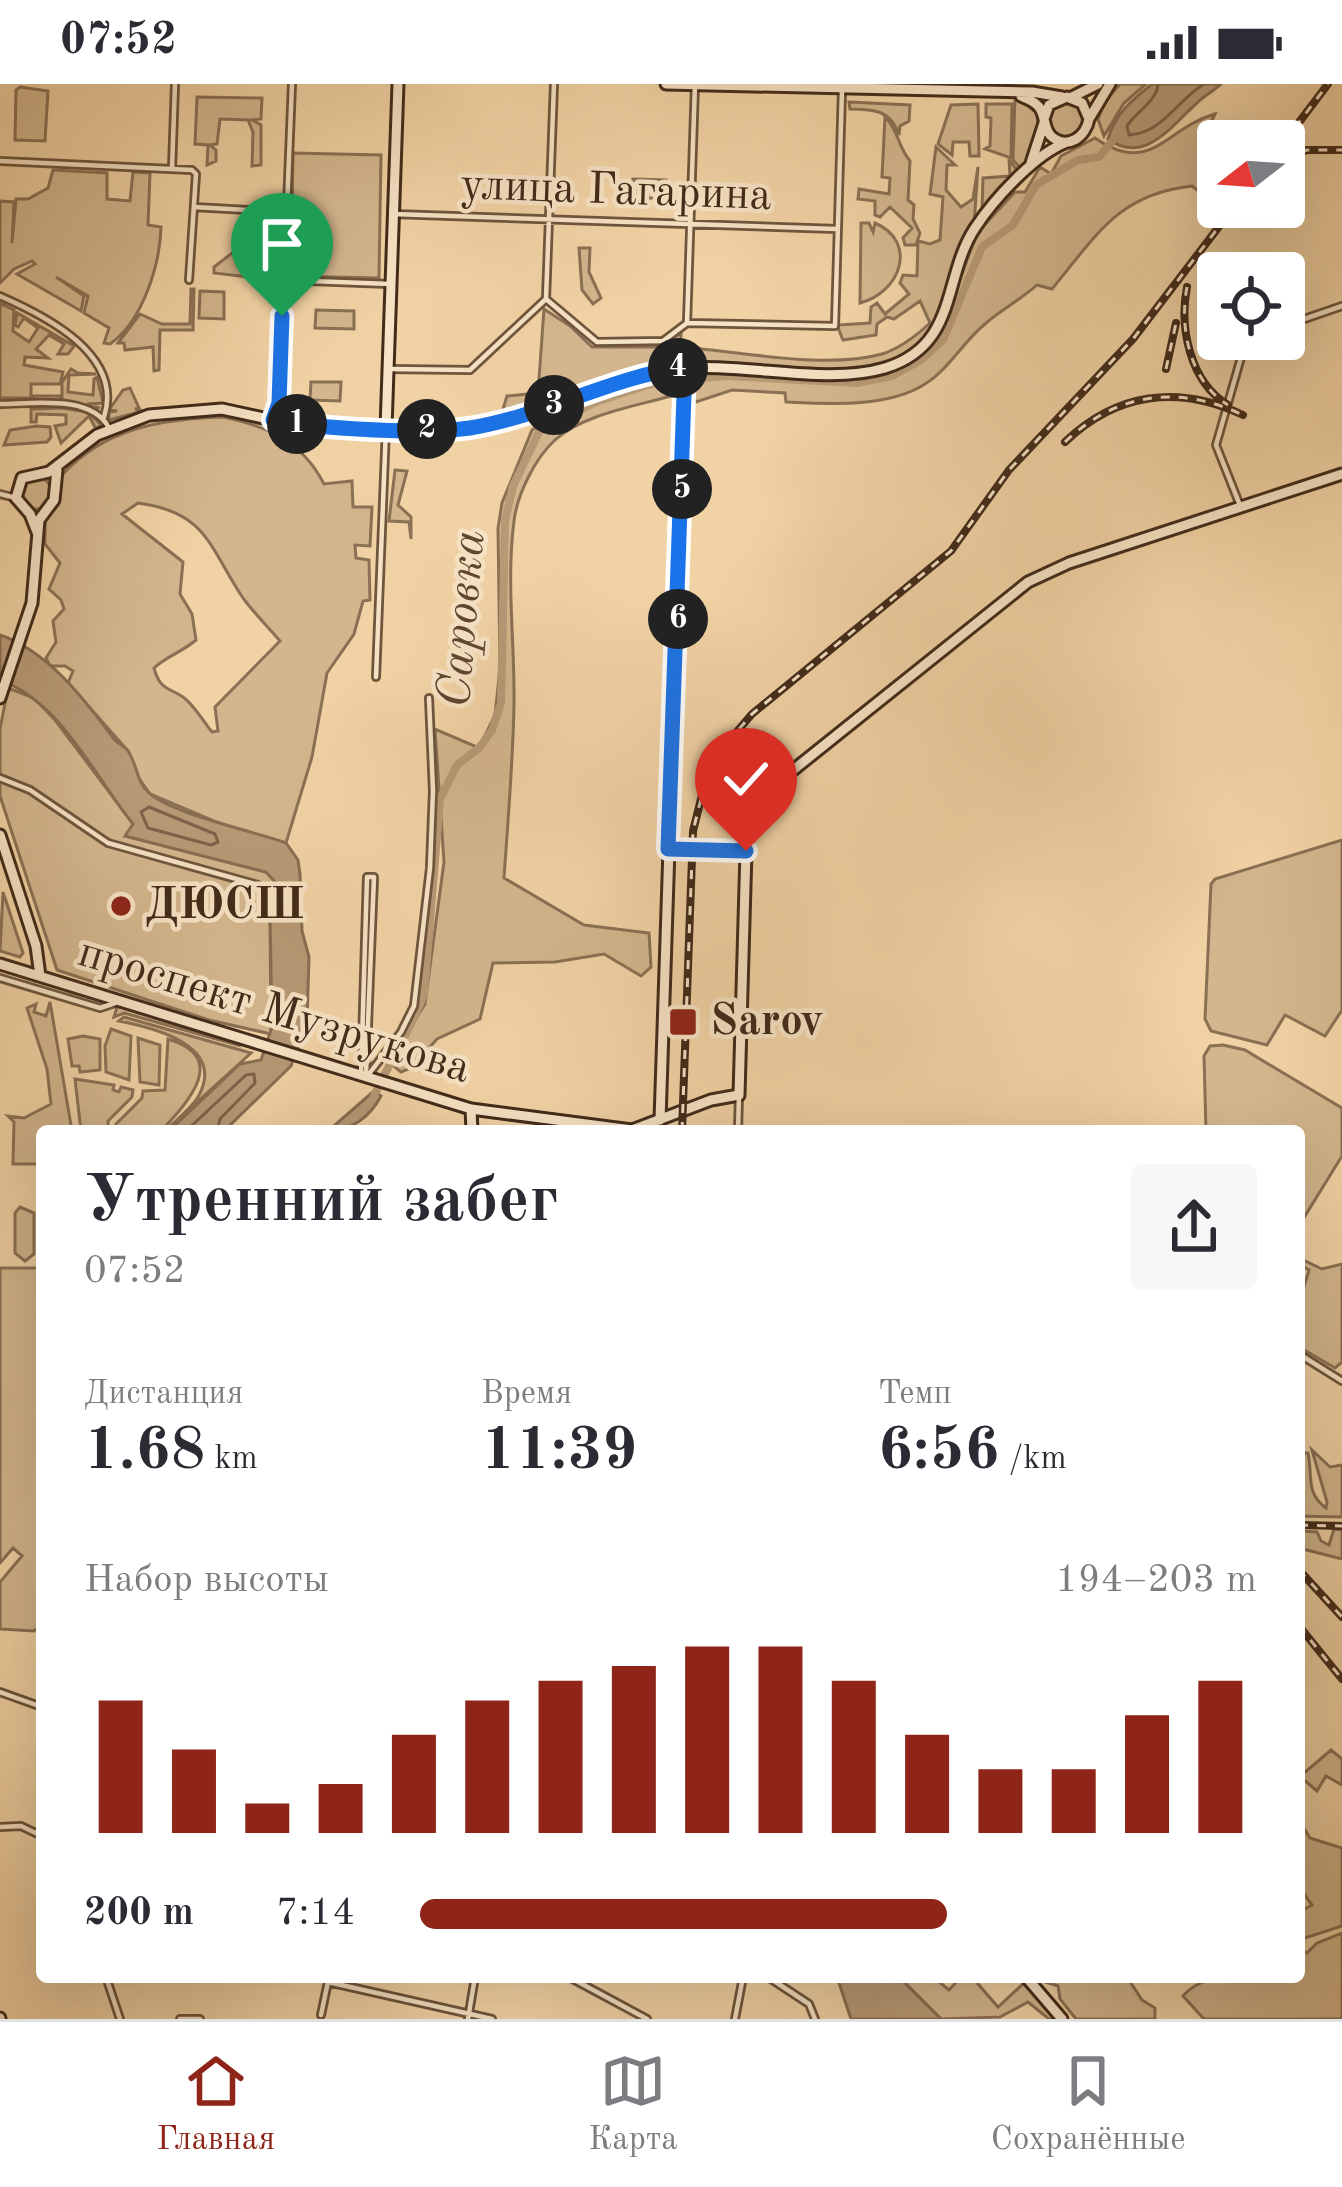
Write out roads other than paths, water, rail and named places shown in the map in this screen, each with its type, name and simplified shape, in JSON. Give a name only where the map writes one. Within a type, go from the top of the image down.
[{"type":"street","points":[[172,169],[175,84]]},
{"type":"street","points":[[273,420],[279,403],[292,84]]},
{"type":"street","points":[[376,676],[398,84]]},
{"type":"street","points":[[387,369],[470,370],[546,299],[554,84]]},
{"type":"street","points":[[667,84],[1045,94],[1082,103],[1089,118]]},
{"type":"street","points":[[1031,163],[1049,105],[1099,84]]},
{"type":"street","points":[[37,532],[25,510],[8,496],[26,476],[60,466],[106,423],[202,409],[291,424],[468,428],[534,412],[649,373],[685,367],[848,373],[890,367],[910,356],[940,325],[973,230],[1031,163],[1084,134],[1110,84]]},
{"type":"street","points":[[687,323],[695,85]]},
{"type":"street","points":[[546,299],[597,342],[663,340],[687,323],[835,326],[842,87]]},
{"type":"street","points":[[1045,94],[1039,98],[1039,107],[1050,134],[1067,142]]},
{"type":"street","points":[[1016,95],[1039,107]]},
{"type":"street","points":[[0,161],[196,174],[189,280]]},
{"type":"street","points":[[194,208],[286,212]]},
{"type":"street","name":"улица Гагарина","points":[[393,214],[837,229]]},
{"type":"street","points":[[284,280],[390,284]]},
{"type":"street","points":[[0,296],[90,350],[101,374],[106,423]]},
{"type":"street","points":[[1305,319],[1342,306]]},
{"type":"street","points":[[1240,360],[1216,445],[1241,508]]},
{"type":"street","points":[[660,1120],[685,367]]},
{"type":"street","points":[[0,404],[68,404],[106,423]]},
{"type":"street","points":[[1,694],[36,584],[37,532],[55,496],[53,484],[60,466]]},
{"type":"street","points":[[39,474],[53,484]]},
{"type":"street","points":[[738,1125],[746,851],[758,799],[1028,582],[1069,563],[1342,474]]},
{"type":"street","points":[[25,510],[46,509]]},
{"type":"street","points":[[366,1079],[414,1006],[430,868],[429,698]]},
{"type":"street","points":[[0,778],[30,790],[108,843],[258,885]]},
{"type":"street","points":[[0,835],[36,946],[40,976]]},
{"type":"street","points":[[668,849],[746,851]]},
{"type":"street","points":[[370,877],[366,1079],[361,1053],[370,877]]},
{"type":"street","name":"проспект Музрукова","points":[[0,964],[471,1109],[588,1125]]},
{"type":"street","points":[[0,978],[100,1008],[118,1000]]},
{"type":"street","points":[[343,1071],[361,1053]]},
{"type":"street","name":"проспект Музрукова","points":[[642,1125],[739,1095]]},
{"type":"street","points":[[471,1109],[472,1125]]},
{"type":"street","points":[[1305,1358],[1342,1381]]},
{"type":"street","points":[[0,1692],[36,1705]]},
{"type":"street","points":[[0,1827],[21,1826],[36,1833]]},
{"type":"street","points":[[108,1983],[120,2019]]},
{"type":"street","points":[[321,2015],[328,1983]]},
{"type":"street","points":[[344,1983],[492,2019]]},
{"type":"street","points":[[468,2016],[474,1983]]},
{"type":"street","points":[[582,1983],[647,2019]]},
{"type":"street","points":[[596,1989],[597,1983]]},
{"type":"street","points":[[735,2019],[742,1983]]},
{"type":"street","points":[[777,1983],[809,2004],[814,2019]]},
{"type":"street","points":[[1031,1983],[1062,2019]]},
{"type":"street","points":[[180,2019],[200,2019]]},
{"type":"water","points":[[1152,84],[1221,84],[1146,145],[1121,146],[1108,139],[1120,115]]},
{"type":"water","points":[[0,635],[34,653],[64,679],[128,751],[148,792],[193,815],[286,843],[298,860],[302,931],[309,957],[307,1022],[291,1066],[230,1125],[175,1125],[240,1064],[261,1060],[272,1027],[270,912],[278,897],[277,884],[266,872],[125,836],[133,824],[59,723],[22,691],[0,680]]},
{"type":"water","points":[[374,1091],[381,1096],[352,1125],[335,1125]]},
{"type":"water","points":[[839,1983],[905,1983],[941,2019],[851,2019]]},
{"type":"waterway","name":"Саровка","points":[[374,1096],[424,994],[440,799],[457,765],[492,730],[501,703],[505,521],[513,486],[540,430],[596,402],[657,382],[726,376],[857,383],[892,376],[921,360],[943,340],[982,247],[1013,225],[1036,185],[1078,160],[1099,157],[1115,138]]},
{"type":"railway","points":[[1301,120],[1328,84]]},
{"type":"railway","points":[[1305,151],[1342,150]]},
{"type":"railway","points":[[682,1125],[693,831],[705,783],[722,749],[752,714],[951,551],[1009,470],[1133,339],[1218,228]]},
{"type":"railway","points":[[1187,287],[1190,353],[1204,383],[1228,405]]},
{"type":"railway","points":[[1166,369],[1176,323]]},
{"type":"railway","points":[[1065,442],[1105,413],[1149,398],[1195,399],[1243,415]]},
{"type":"railway","points":[[1305,1525],[1342,1526]]},
{"type":"railway","points":[[1305,1577],[1342,1617]]},
{"type":"railway","points":[[1305,1633],[1342,1679]]},
{"type":"place","name":"ДЮСШ","points":[[121,906]]},
{"type":"place","name":"Sarov","points":[[683,1022]]}]
